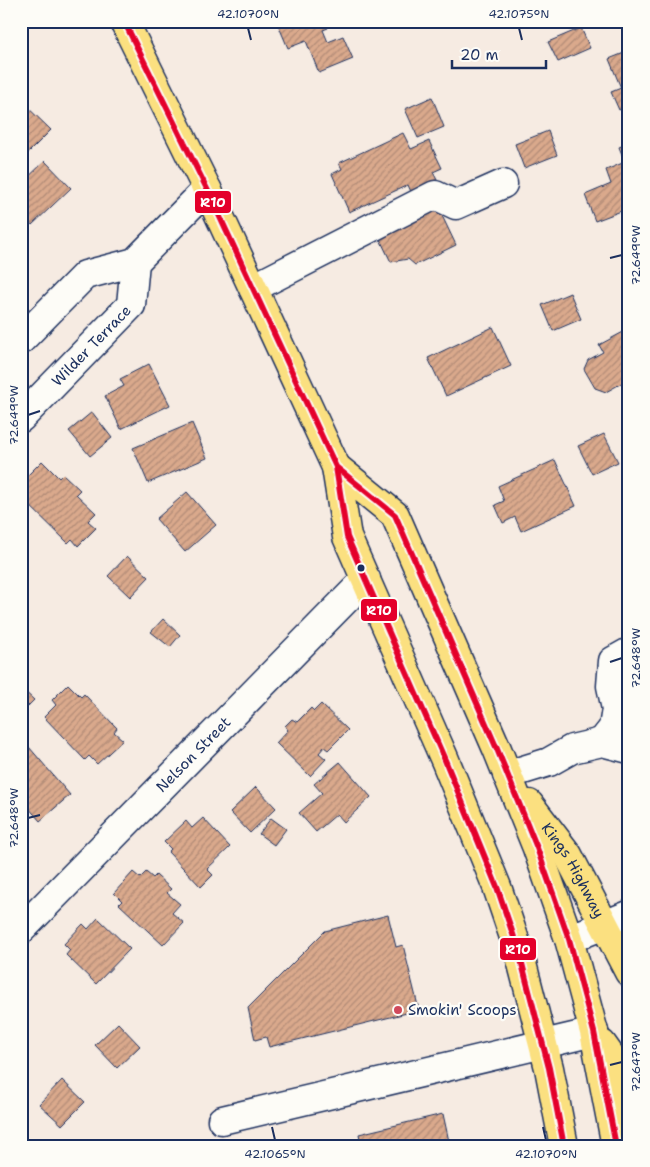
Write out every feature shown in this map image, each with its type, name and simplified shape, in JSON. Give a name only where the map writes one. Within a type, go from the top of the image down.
[{"type":"main road","points":[[124,21],[207,189],[336,467],[347,537],[445,760],[497,887],[520,952],[544,1045],[564,1146]]},
{"type":"main road","points":[[336,467],[395,515],[507,775],[537,848],[569,939],[594,1032],[616,1146]]},
{"type":"main road","name":"Kings Highway","points":[[507,775],[617,920],[629,972]]},
{"type":"main road","points":[[594,1032],[629,1082]]},
{"type":"street","points":[[253,288],[435,195],[456,205],[503,184]]},
{"type":"street","points":[[21,340],[85,275],[135,262],[207,189]]},
{"type":"street","name":"Wilder Terrace","points":[[21,418],[131,305],[135,262]]},
{"type":"street","name":"Nelson Street","points":[[21,930],[366,579]]},
{"type":"street","points":[[602,742],[613,728],[616,709],[611,686],[613,661],[629,652]]},
{"type":"street","points":[[507,775],[549,762],[572,749],[602,742],[629,749]]},
{"type":"street","points":[[569,939],[617,920]]},
{"type":"street","points":[[222,1120],[594,1032]]},
{"type":"building","points":[[325,21],[328,28],[323,30],[328,42],[343,36],[353,59],[319,73],[306,41],[288,48],[277,22]]},
{"type":"building","points":[[581,28],[590,48],[558,62],[548,42]]},
{"type":"building","points":[[629,51],[629,106],[619,110],[611,92],[621,88],[609,59]]},
{"type":"building","points":[[432,97],[444,127],[418,138],[405,109]]},
{"type":"building","points":[[21,101],[51,130],[22,159],[21,159]]},
{"type":"building","points":[[548,131],[557,155],[524,168],[515,144]]},
{"type":"building","points":[[403,133],[411,149],[429,141],[442,168],[433,172],[438,182],[412,194],[408,185],[349,212],[332,174],[342,169],[339,163]]},
{"type":"building","points":[[629,143],[629,208],[595,221],[585,195],[611,184],[606,170],[625,162],[619,147]]},
{"type":"building","points":[[45,161],[71,188],[32,225],[21,214],[21,184]]},
{"type":"building","points":[[435,201],[456,245],[415,265],[408,259],[391,262],[376,231]]},
{"type":"building","points":[[570,293],[581,319],[553,331],[542,305]]},
{"type":"building","points":[[493,327],[511,366],[446,396],[428,358]]},
{"type":"building","points":[[627,330],[629,379],[606,392],[595,388],[584,369],[588,360],[603,352],[599,345]]},
{"type":"building","points":[[149,364],[170,405],[121,429],[105,396],[124,386],[120,379]]},
{"type":"building","points":[[92,412],[112,438],[90,456],[69,431]]},
{"type":"building","points":[[192,423],[207,458],[148,483],[133,448]]},
{"type":"building","points":[[604,434],[618,462],[592,474],[578,446]]},
{"type":"building","points":[[555,460],[576,506],[521,531],[515,517],[503,523],[495,505],[504,501],[498,486]]},
{"type":"building","points":[[42,461],[59,478],[63,474],[80,490],[76,494],[96,513],[88,521],[96,528],[78,546],[72,539],[68,543],[21,497],[21,482]]},
{"type":"building","points":[[187,492],[216,525],[185,552],[156,519]]},
{"type":"building","points":[[127,556],[149,577],[130,597],[108,576]]},
{"type":"building","points":[[163,619],[180,635],[170,647],[151,632]]},
{"type":"building","points":[[68,684],[81,697],[84,694],[117,728],[114,732],[123,740],[97,764],[89,756],[85,760],[44,717],[56,705],[52,700]]},
{"type":"building","points":[[21,688],[34,700],[23,711],[21,710]]},
{"type":"building","points":[[321,704],[348,730],[328,750],[324,747],[319,753],[326,759],[310,776],[276,743],[288,730],[285,726],[292,719],[297,722],[311,708],[314,711]]},
{"type":"building","points":[[29,747],[70,795],[40,821],[21,799],[21,753]]},
{"type":"building","points":[[340,762],[371,797],[344,822],[337,814],[316,832],[299,813],[322,793],[314,784]]},
{"type":"building","points":[[256,787],[276,808],[250,833],[230,812]]},
{"type":"building","points":[[203,818],[230,847],[207,869],[213,875],[201,887],[168,852],[171,849],[164,842],[186,821],[192,828]]},
{"type":"building","points":[[271,818],[286,829],[274,845],[259,834]]},
{"type":"building","points":[[133,872],[140,878],[146,872],[153,878],[156,875],[171,889],[167,893],[180,904],[172,913],[184,923],[163,945],[119,904],[122,901],[114,893]]},
{"type":"building","points":[[388,915],[396,947],[403,945],[419,1010],[269,1047],[266,1037],[255,1040],[248,1008],[325,931]]},
{"type":"building","points":[[98,918],[130,949],[96,984],[66,955],[70,950],[64,944],[83,924],[88,929]]},
{"type":"building","points":[[118,1023],[140,1046],[117,1068],[95,1045]]},
{"type":"building","points":[[62,1080],[85,1102],[62,1125],[39,1104]]},
{"type":"building","points":[[443,1114],[450,1146],[348,1146],[361,1143],[359,1134]]},
{"type":"transit line","name":"R10","points":[[124,21],[207,189],[336,467],[347,537],[445,760],[497,887],[519,952],[549,1068],[564,1146]]},
{"type":"transit line","name":"R10","points":[[336,467],[395,515],[497,749],[537,848],[569,939],[594,1032],[616,1146]]},
{"type":"place","name":"Smokin' Scoops","points":[[398,1010]]}]
